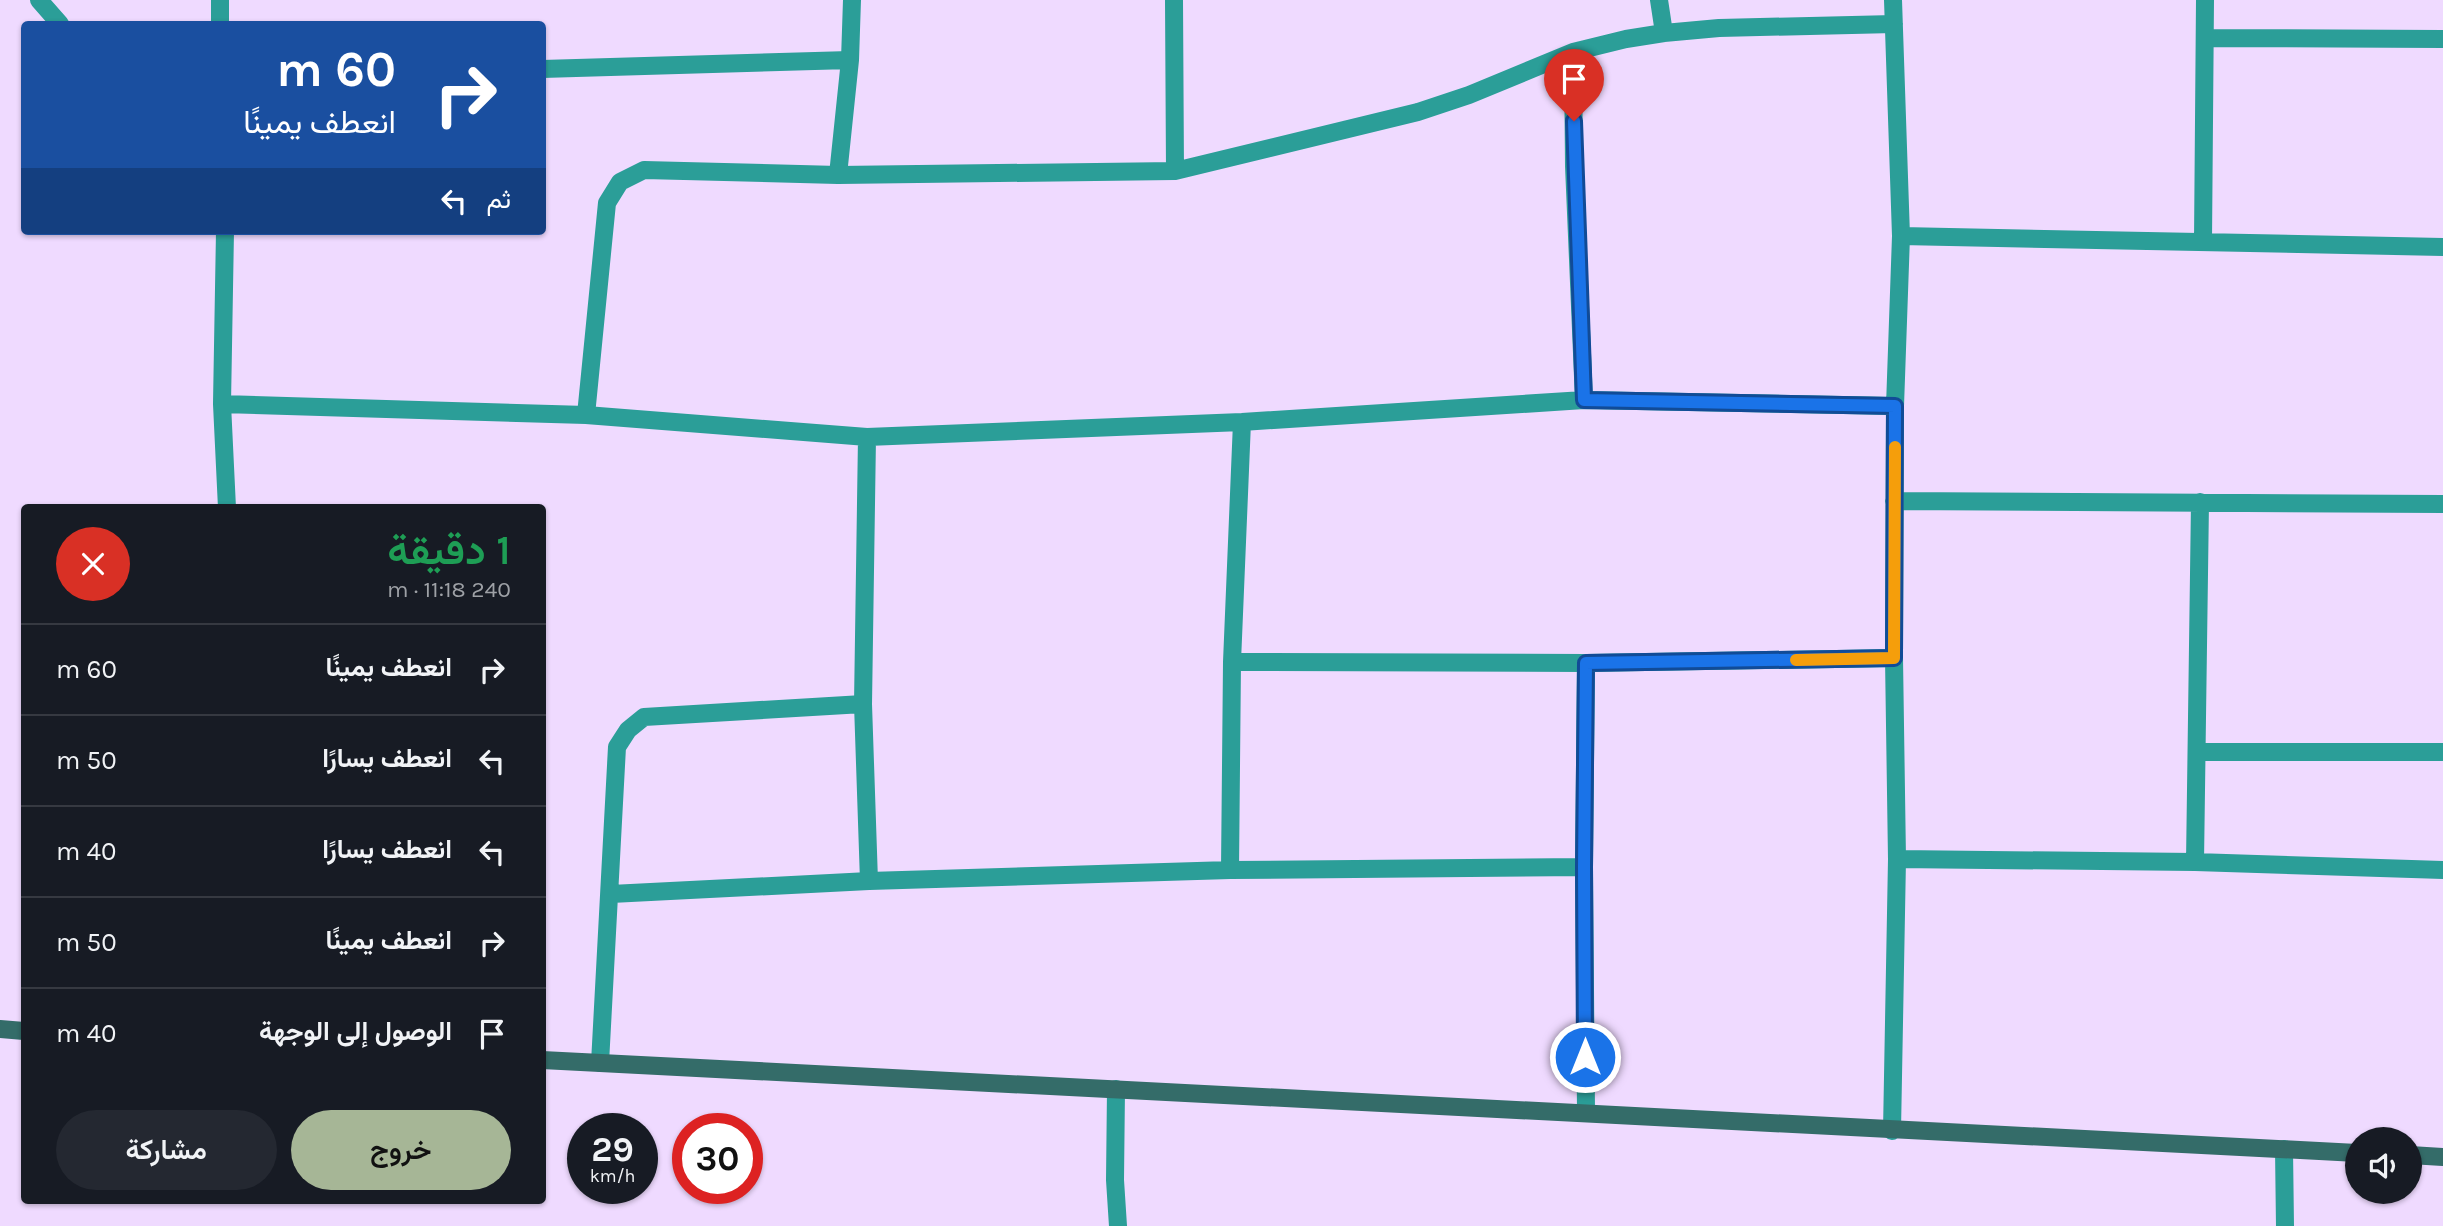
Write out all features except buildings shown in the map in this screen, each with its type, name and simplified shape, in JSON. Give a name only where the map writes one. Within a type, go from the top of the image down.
[{"type":"main road","points":[[0,1029],[21,1031]]},
{"type":"main road","points":[[546,1060],[2345,1152]]},
{"type":"main road","points":[[2422,1156],[2443,1157]]},
{"type":"street","points":[[39,0],[57,21]]},
{"type":"street","points":[[220,0],[220,21]]},
{"type":"street","points":[[838,175],[850,60],[852,0]]},
{"type":"street","points":[[1174,0],[1175,171]]},
{"type":"street","points":[[1659,0],[1664,33]]},
{"type":"street","points":[[1892,1130],[1897,859],[1894,501],[1901,236],[1894,0]]},
{"type":"street","points":[[2203,241],[2206,0]]},
{"type":"street","points":[[586,415],[607,203],[620,182],[644,170],[838,175],[1175,171],[1418,112],[1469,95],[1573,52],[1664,33],[1719,28],[1894,24]]},
{"type":"street","points":[[2205,38],[2443,39]]},
{"type":"street","points":[[1573,52],[1574,166],[1584,400]]},
{"type":"street","points":[[546,69],[850,60]]},
{"type":"street","points":[[225,235],[222,404],[227,504]]},
{"type":"street","points":[[1901,236],[2443,247]]},
{"type":"street","points":[[222,404],[586,415],[867,437],[1242,422],[1584,400],[1895,406]]},
{"type":"street","points":[[1230,870],[1232,662],[1242,422]]},
{"type":"street","points":[[867,437],[863,705],[869,881]]},
{"type":"street","points":[[1894,501],[2443,504]]},
{"type":"street","points":[[2195,862],[2200,502]]},
{"type":"street","points":[[1232,662],[1586,663],[1894,658]]},
{"type":"street","points":[[1586,663],[1586,1112]]},
{"type":"street","points":[[600,1063],[617,747],[628,730],[644,717],[863,705]]},
{"type":"street","points":[[2198,752],[2443,752]]},
{"type":"street","points":[[1897,859],[2195,862],[2443,870]]},
{"type":"street","points":[[611,894],[869,881],[1230,870],[1584,867]]},
{"type":"street","points":[[1116,1088],[1115,1180],[1118,1226]]},
{"type":"street","points":[[2284,1149],[2285,1226]]},
{"type":"slow traffic","points":[[1796,660],[1894,658],[1895,447]]},
{"type":"route","points":[[1574,121],[1584,400],[1895,406],[1894,658],[1586,663],[1585,1057]]}]
